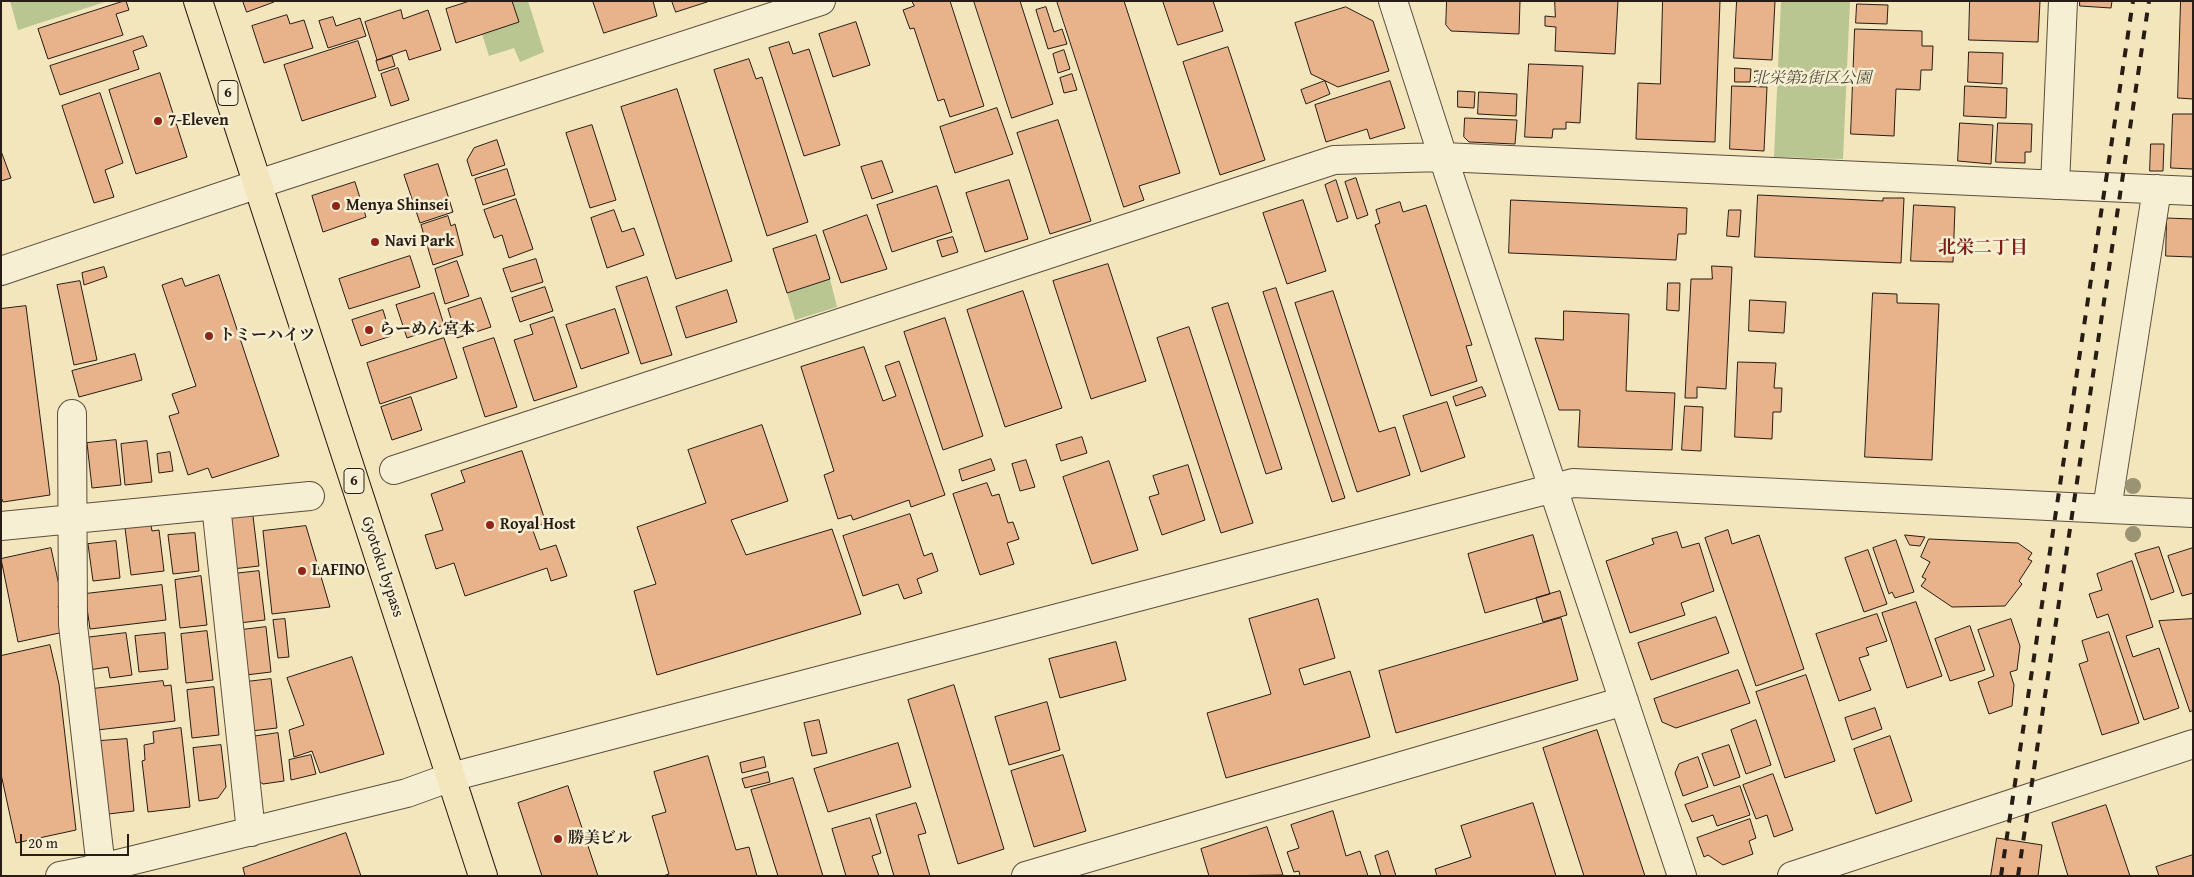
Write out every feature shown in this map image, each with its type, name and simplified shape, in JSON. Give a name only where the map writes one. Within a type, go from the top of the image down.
[{"type":"main road","name":"Gyotoku bypass","points":[[198,1],[483,876]]},
{"type":"street","points":[[1,270],[258,184],[821,1]]},
{"type":"street","points":[[1393,1],[1443,158],[1682,876]]},
{"type":"street","points":[[2055,185],[2063,1]]},
{"type":"street","points":[[394,470],[1334,160],[1443,158],[2193,191]]},
{"type":"street","points":[[2107,508],[2157,189]]},
{"type":"street","points":[[72,414],[73,625],[101,868]]},
{"type":"street","points":[[60,876],[101,868],[407,793],[451,777],[1573,483],[2193,513]]},
{"type":"street","points":[[1,526],[310,496]]},
{"type":"street","points":[[216,505],[251,832]]},
{"type":"street","points":[[1026,876],[1624,701]]},
{"type":"street","points":[[1792,876],[2193,744]]},
{"type":"green space","points":[[10,1],[108,1],[18,30]]},
{"type":"green space","points":[[512,1],[528,1],[544,52],[520,62],[514,48],[489,56],[482,34],[519,22]]},
{"type":"green space","name":"北栄第2街区公園","points":[[1781,1],[1850,1],[1843,159],[1774,157]]},
{"type":"green space","points":[[830,279],[837,307],[795,320],[787,293]]},
{"type":"building","points":[[126,1],[129,10],[116,14],[123,35],[48,59],[38,29]]},
{"type":"building","points":[[243,1],[273,1],[274,2],[247,12]]},
{"type":"building","points":[[470,1],[512,1],[519,22],[456,43],[446,9]]},
{"type":"building","points":[[593,1],[653,1],[657,16],[604,33]]},
{"type":"building","points":[[672,1],[710,1],[676,12]]},
{"type":"building","points":[[912,1],[950,1],[984,106],[950,117],[944,99],[938,101],[914,28],[910,29],[903,10],[914,6]]},
{"type":"building","points":[[974,1],[1020,1],[1053,104],[1012,118]]},
{"type":"building","points":[[1057,1],[1124,1],[1180,173],[1139,186],[1144,200],[1124,207]]},
{"type":"building","points":[[1163,1],[1213,1],[1223,31],[1178,45]]},
{"type":"building","points":[[1447,1],[1520,1],[1519,34],[1451,31],[1446,25]]},
{"type":"building","points":[[1555,1],[1618,1],[1615,54],[1555,51],[1556,27],[1545,26],[1545,16],[1555,17]]},
{"type":"building","points":[[1663,1],[1720,1],[1715,142],[1636,139],[1638,83],[1660,84]]},
{"type":"building","points":[[1737,1],[1775,1],[1772,60],[1734,58]]},
{"type":"building","points":[[1970,1],[2040,1],[2038,42],[1969,40]]},
{"type":"building","points":[[2080,1],[2112,1],[2111,8],[2080,6]]},
{"type":"building","points":[[2181,1],[2193,1],[2193,99],[2178,98]]},
{"type":"building","points":[[1857,4],[1888,5],[1887,24],[1856,23]]},
{"type":"building","points":[[1046,7],[1054,32],[1062,29],[1067,44],[1048,49],[1036,10]]},
{"type":"building","points":[[1346,7],[1373,21],[1389,71],[1338,87],[1311,74],[1295,23]]},
{"type":"building","points":[[401,10],[403,19],[428,10],[441,50],[409,60],[406,50],[377,60],[365,22]]},
{"type":"building","points":[[287,15],[290,24],[304,20],[313,48],[264,63],[252,26]]},
{"type":"building","points":[[333,17],[336,26],[360,18],[366,36],[328,48],[319,21]]},
{"type":"building","points":[[856,22],[870,65],[833,77],[819,34]]},
{"type":"building","points":[[1855,29],[1922,31],[1922,46],[1933,46],[1932,70],[1921,70],[1920,90],[1896,89],[1894,136],[1851,134]]},
{"type":"building","points":[[143,36],[147,46],[133,51],[139,69],[60,95],[50,66]]},
{"type":"building","points":[[358,41],[376,97],[302,121],[284,65]]},
{"type":"building","points":[[789,42],[793,54],[809,49],[840,145],[804,156],[769,48]]},
{"type":"building","points":[[1228,47],[1265,160],[1220,175],[1183,62]]},
{"type":"building","points":[[1064,50],[1070,69],[1058,73],[1053,54]]},
{"type":"building","points":[[1969,52],[2003,53],[2002,84],[1968,82]]},
{"type":"building","points":[[392,56],[395,66],[379,71],[376,61]]},
{"type":"building","points":[[749,59],[756,79],[762,77],[808,222],[767,236],[714,70]]},
{"type":"building","points":[[1529,64],[1583,66],[1580,123],[1566,122],[1566,129],[1553,129],[1552,138],[1525,137]]},
{"type":"building","points":[[398,68],[409,100],[391,106],[381,74]]},
{"type":"building","points":[[1735,68],[1751,69],[1750,82],[1735,82]]},
{"type":"building","points":[[1755,71],[1767,71],[1767,83],[1755,82]]},
{"type":"building","points":[[160,73],[187,157],[136,174],[109,90]]},
{"type":"building","points":[[1072,74],[1077,90],[1064,93],[1060,78]]},
{"type":"building","points":[[1325,81],[1330,94],[1306,104],[1301,90]]},
{"type":"building","points":[[1390,81],[1405,128],[1370,139],[1367,129],[1326,142],[1315,105]]},
{"type":"building","points":[[1732,86],[1767,87],[1764,151],[1730,149]]},
{"type":"building","points":[[1965,86],[2007,88],[2006,118],[1964,116]]},
{"type":"building","points":[[677,89],[732,261],[676,279],[621,107]]},
{"type":"building","points":[[1458,91],[1475,92],[1474,108],[1458,107]]},
{"type":"building","points":[[1479,92],[1517,94],[1516,116],[1478,114]]},
{"type":"building","points":[[100,93],[123,163],[105,170],[114,197],[94,203],[62,106]]},
{"type":"building","points":[[997,108],[1013,154],[955,173],[940,127]]},
{"type":"building","points":[[2173,114],[2193,114],[2193,169],[2171,168]]},
{"type":"building","points":[[1465,118],[1517,120],[1515,144],[1469,142],[1464,137]]},
{"type":"building","points":[[1058,120],[1091,221],[1050,234],[1017,133]]},
{"type":"building","points":[[1960,123],[1993,125],[1991,164],[1958,161]]},
{"type":"building","points":[[1998,123],[2032,124],[2031,152],[2025,152],[2025,163],[1996,162]]},
{"type":"building","points":[[592,125],[616,200],[590,208],[566,133]]},
{"type":"building","points":[[497,140],[505,165],[472,176],[467,160],[474,148]]},
{"type":"building","points":[[2151,144],[2164,144],[2163,171],[2150,171]]},
{"type":"building","points":[[1,151],[11,178],[1,181]]},
{"type":"building","points":[[882,161],[893,192],[872,199],[861,167]]},
{"type":"building","points":[[438,164],[453,212],[420,223],[404,175]]},
{"type":"building","points":[[507,169],[515,195],[483,205],[475,179]]},
{"type":"building","points":[[1356,178],[1368,215],[1357,219],[1345,182]]},
{"type":"building","points":[[1009,180],[1028,239],[985,252],[966,193]]},
{"type":"building","points":[[1336,180],[1348,218],[1337,222],[1325,185]]},
{"type":"building","points":[[355,182],[366,217],[323,232],[312,196]]},
{"type":"building","points":[[937,186],[952,232],[892,252],[877,205]]},
{"type":"building","points":[[1758,195],[1883,201],[1883,198],[1904,198],[1901,263],[1755,257]]},
{"type":"building","points":[[516,199],[533,249],[509,258],[502,235],[494,238],[484,210]]},
{"type":"building","points":[[1303,200],[1326,271],[1287,284],[1263,213]]},
{"type":"building","points":[[1511,200],[1687,208],[1686,234],[1678,234],[1676,260],[1509,253]]},
{"type":"building","points":[[1400,202],[1403,212],[1426,205],[1472,345],[1466,346],[1477,381],[1431,396],[1375,225],[1380,223],[1376,210]]},
{"type":"building","points":[[1914,205],[1955,207],[1953,262],[1911,261]]},
{"type":"building","points":[[614,210],[622,232],[634,228],[644,255],[607,268],[591,218]]},
{"type":"building","points":[[1729,210],[1741,210],[1739,237],[1727,236]]},
{"type":"building","points":[[867,215],[887,269],[841,283],[823,231]]},
{"type":"building","points":[[448,216],[451,226],[455,224],[463,255],[433,265],[421,225]]},
{"type":"building","points":[[2167,218],[2193,219],[2193,257],[2166,256]]},
{"type":"building","points":[[816,235],[830,279],[787,293],[773,249]]},
{"type":"building","points":[[953,237],[958,252],[942,257],[937,241]]},
{"type":"building","points":[[410,256],[420,287],[349,309],[339,279]]},
{"type":"building","points":[[536,259],[543,282],[511,292],[503,269]]},
{"type":"building","points":[[457,261],[469,296],[445,304],[435,269]]},
{"type":"building","points":[[1108,264],[1146,381],[1091,399],[1053,281]]},
{"type":"building","points":[[1712,266],[1732,267],[1726,389],[1697,387],[1697,398],[1685,398],[1691,279],[1712,279]]},
{"type":"building","points":[[104,267],[107,277],[84,285],[82,273]]},
{"type":"building","name":"トミーハイツ","points":[[219,275],[279,456],[212,478],[208,468],[188,475],[169,416],[179,413],[172,394],[196,386],[162,285],[182,278],[185,286]]},
{"type":"building","points":[[647,277],[672,355],[641,364],[616,287]]},
{"type":"building","points":[[80,281],[97,360],[74,365],[57,285]]},
{"type":"building","points":[[1668,283],[1680,283],[1679,311],[1667,310]]},
{"type":"building","points":[[545,287],[553,311],[520,322],[512,298]]},
{"type":"building","points":[[1276,288],[1345,498],[1332,502],[1263,292]]},
{"type":"building","points":[[727,290],[737,322],[686,338],[676,307]]},
{"type":"building","points":[[1023,291],[1062,408],[1005,427],[967,310]]},
{"type":"building","points":[[1333,291],[1379,432],[1395,427],[1410,475],[1357,492],[1295,303]]},
{"type":"building","points":[[434,293],[444,325],[407,338],[396,305]]},
{"type":"building","points":[[1873,293],[1897,294],[1897,303],[1939,304],[1932,460],[1865,457]]},
{"type":"building","points":[[481,298],[491,327],[457,338],[448,309]]},
{"type":"building","points":[[1750,300],[1786,302],[1784,333],[1749,331]]},
{"type":"building","points":[[1228,303],[1282,469],[1266,474],[1212,308]]},
{"type":"building","points":[[26,306],[50,495],[3,502],[1,497],[1,309]]},
{"type":"building","points":[[615,309],[629,353],[581,369],[566,325]]},
{"type":"building","points":[[383,310],[391,336],[361,346],[352,320]]},
{"type":"building","points":[[1564,311],[1629,314],[1626,391],[1675,393],[1672,450],[1578,447],[1580,410],[1559,410],[1535,338],[1563,340]]},
{"type":"building","points":[[554,317],[577,387],[534,401],[514,340],[533,334],[530,325]]},
{"type":"building","points":[[945,318],[983,436],[943,450],[904,332]]},
{"type":"building","points":[[1189,327],[1253,523],[1221,533],[1157,338]]},
{"type":"building","points":[[444,338],[457,378],[380,404],[367,363]]},
{"type":"building","points":[[494,338],[517,407],[485,417],[463,348]]},
{"type":"building","points":[[864,347],[883,401],[896,396],[885,366],[899,361],[945,495],[911,507],[909,500],[853,520],[851,515],[838,519],[824,475],[834,471],[801,367]]},
{"type":"building","points":[[135,354],[142,380],[79,397],[72,371]]},
{"type":"building","points":[[1738,362],[1776,363],[1774,388],[1782,388],[1781,412],[1773,412],[1772,439],[1735,437]]},
{"type":"building","points":[[1482,387],[1486,396],[1456,406],[1453,397]]},
{"type":"building","points":[[411,397],[422,430],[392,440],[381,407]]},
{"type":"building","points":[[1447,402],[1465,457],[1421,472],[1403,416]]},
{"type":"building","points":[[1685,406],[1703,407],[1701,451],[1682,450]]},
{"type":"building","points":[[762,425],[788,501],[731,520],[746,555],[832,529],[861,614],[657,675],[634,591],[656,584],[637,527],[706,503],[688,450]]},
{"type":"building","points":[[1082,437],[1087,453],[1061,461],[1056,445]]},
{"type":"building","points":[[116,440],[121,485],[92,488],[87,443]]},
{"type":"building","points":[[147,441],[152,482],[125,485],[121,444]]},
{"type":"building","name":"Royal Host","points":[[522,451],[546,523],[532,528],[540,550],[556,545],[567,576],[551,581],[547,568],[465,596],[454,563],[436,569],[425,535],[443,530],[431,494],[465,482],[461,471]]},
{"type":"building","points":[[170,452],[173,471],[159,473],[157,454]]},
{"type":"building","points":[[991,459],[995,470],[962,481],[959,470]]},
{"type":"building","points":[[1026,460],[1035,487],[1020,491],[1012,464]]},
{"type":"building","points":[[1109,461],[1138,550],[1092,564],[1063,477]]},
{"type":"building","points":[[1188,465],[1205,520],[1162,535],[1149,497],[1159,494],[1153,476]]},
{"type":"building","points":[[987,483],[992,496],[999,494],[1008,523],[1013,522],[1019,539],[1007,543],[1014,564],[980,575],[953,494]]},
{"type":"building","points":[[910,514],[924,556],[932,553],[938,571],[917,579],[922,593],[904,599],[898,584],[863,596],[843,536]]},
{"type":"building","points":[[253,516],[259,566],[232,569],[226,518]]},
{"type":"building","points":[[151,525],[152,531],[159,530],[164,571],[131,575],[125,528]]},
{"type":"building","points":[[306,526],[330,607],[272,614],[263,531]]},
{"type":"building","points":[[1728,530],[1732,544],[1759,535],[1804,669],[1756,686],[1705,538]]},
{"type":"building","points":[[1677,532],[1682,548],[1699,543],[1714,591],[1681,603],[1685,615],[1630,633],[1606,561],[1654,544],[1652,539]]},
{"type":"building","points":[[195,533],[199,571],[173,574],[168,535]]},
{"type":"building","points":[[1533,535],[1550,594],[1485,613],[1468,554]]},
{"type":"building","points":[[1905,535],[1925,537],[1920,546],[1910,545]]},
{"type":"building","points":[[1929,539],[2018,543],[2032,553],[2028,559],[2032,561],[2019,581],[2022,584],[2005,606],[1952,607],[1921,586],[1926,579],[1922,577],[1930,562],[1921,557]]},
{"type":"building","points":[[1896,540],[1914,592],[1895,598],[1892,592],[1889,594],[1873,548]]},
{"type":"building","points":[[116,541],[120,578],[93,581],[88,544]]},
{"type":"building","points":[[2159,547],[2174,592],[2151,600],[2135,554]]},
{"type":"building","points":[[51,548],[63,604],[58,606],[64,632],[18,642],[1,559]]},
{"type":"building","points":[[2193,548],[2193,593],[2182,596],[2168,556]]},
{"type":"building","points":[[1868,550],[1887,604],[1864,612],[1845,558]]},
{"type":"building","points":[[2132,561],[2153,627],[2126,636],[2133,657],[2159,648],[2179,708],[2144,720],[2108,614],[2097,618],[2089,594],[2102,590],[2097,574]]},
{"type":"building","points":[[259,571],[265,620],[239,623],[233,574]]},
{"type":"building","points":[[201,576],[207,625],[180,628],[175,580]]},
{"type":"building","points":[[162,585],[166,620],[90,629],[85,594]]},
{"type":"building","points":[[1560,591],[1567,615],[1543,622],[1536,598]]},
{"type":"building","points":[[1318,599],[1335,658],[1299,669],[1304,685],[1350,671],[1370,737],[1226,778],[1207,713],[1271,694],[1249,619]]},
{"type":"building","points":[[1916,602],[1942,676],[1907,688],[1882,613]]},
{"type":"building","points":[[1877,614],[1887,641],[1866,648],[1869,655],[1859,658],[1871,690],[1839,701],[1816,634]]},
{"type":"building","points":[[1716,617],[1729,653],[1651,680],[1638,643]]},
{"type":"building","points":[[1561,618],[1578,680],[1396,733],[1379,671]]},
{"type":"building","points":[[285,619],[289,657],[278,658],[273,620]]},
{"type":"building","points":[[2011,619],[2020,646],[2017,670],[2010,672],[2014,685],[2012,706],[1989,714],[1978,682],[1994,676],[1978,630]]},
{"type":"building","points":[[2193,619],[2193,710],[2190,712],[2159,621]]},
{"type":"building","points":[[1970,626],[1985,670],[1950,681],[1935,639]]},
{"type":"building","points":[[266,627],[271,672],[246,675],[241,630]]},
{"type":"building","points":[[207,631],[213,680],[186,683],[181,634]]},
{"type":"building","points":[[2109,632],[2139,723],[2102,735],[2079,664],[2088,661],[2082,641]]},
{"type":"building","points":[[126,633],[132,675],[110,678],[108,667],[89,670],[84,638]]},
{"type":"building","points":[[165,633],[168,669],[139,672],[135,636]]},
{"type":"building","points":[[1116,642],[1126,680],[1060,698],[1049,659]]},
{"type":"building","points":[[50,645],[59,684],[76,830],[16,843],[1,774],[1,656]]},
{"type":"building","points":[[352,657],[384,754],[320,773],[312,751],[294,757],[289,730],[304,725],[287,678]]},
{"type":"building","points":[[1738,670],[1750,703],[1676,728],[1662,722],[1654,699]]},
{"type":"building","points":[[1806,675],[1835,761],[1785,778],[1756,692]]},
{"type":"building","points":[[271,679],[277,728],[251,731],[246,682]]},
{"type":"building","points":[[163,681],[164,686],[171,685],[175,721],[97,730],[92,689]]},
{"type":"building","points":[[954,685],[1004,849],[958,864],[908,700]]},
{"type":"building","points":[[214,687],[219,735],[192,738],[187,690]]},
{"type":"building","points":[[1047,702],[1060,750],[1009,765],[995,717]]},
{"type":"building","points":[[1875,708],[1882,729],[1852,740],[1845,718]]},
{"type":"building","points":[[819,720],[827,753],[812,756],[804,723]]},
{"type":"building","points":[[1756,720],[1771,765],[1746,774],[1731,730]]},
{"type":"building","points":[[181,728],[190,807],[148,812],[142,761],[145,760],[144,745],[154,743],[153,732]]},
{"type":"building","points":[[1597,730],[1645,876],[1584,876],[1543,748]]},
{"type":"building","points":[[278,733],[284,781],[263,784],[256,779],[251,737]]},
{"type":"building","points":[[1890,736],[1912,801],[1876,814],[1854,749]]},
{"type":"building","points":[[127,739],[134,811],[100,815],[100,741]]},
{"type":"building","points":[[898,743],[911,787],[828,812],[814,769]]},
{"type":"building","points":[[221,745],[226,787],[218,798],[199,801],[193,748]]},
{"type":"building","points":[[1729,745],[1740,777],[1714,786],[1702,754]]},
{"type":"building","points":[[311,755],[316,774],[291,780],[289,760]]},
{"type":"building","points":[[1063,755],[1086,831],[1034,847],[1011,771]]},
{"type":"building","points":[[708,756],[736,850],[749,847],[757,876],[663,876],[669,874],[652,816],[666,812],[654,772]]},
{"type":"building","points":[[764,757],[766,767],[742,773],[740,763]]},
{"type":"building","points":[[1698,757],[1708,787],[1683,796],[1675,773],[1679,764]]},
{"type":"building","points":[[768,772],[770,782],[745,788],[742,779]]},
{"type":"building","points":[[1773,774],[1793,830],[1774,837],[1767,815],[1756,819],[1743,785]]},
{"type":"building","points":[[793,778],[823,876],[778,876],[751,790]]},
{"type":"building","name":"勝美ビル","points":[[568,786],[598,876],[542,876],[518,803]]},
{"type":"building","points":[[1740,786],[1750,815],[1717,826],[1713,815],[1692,822],[1685,805]]},
{"type":"building","points":[[916,803],[926,833],[918,835],[930,876],[894,876],[876,815]]},
{"type":"building","points":[[1533,803],[1556,876],[1437,876],[1435,869],[1471,857],[1461,826]]},
{"type":"building","points":[[2106,805],[2130,876],[2068,876],[2052,823]]},
{"type":"building","points":[[1333,811],[1346,856],[1360,851],[1368,876],[1300,876],[1299,871],[1294,872],[1287,852],[1299,848],[1291,825]]},
{"type":"building","points":[[870,818],[881,853],[872,856],[879,876],[846,876],[832,829]]},
{"type":"building","points":[[1750,819],[1756,838],[1749,841],[1753,854],[1723,865],[1708,855],[1704,857],[1697,838]]},
{"type":"building","points":[[1267,827],[1283,875],[1209,876],[1201,849]]},
{"type":"building","points":[[346,833],[361,876],[245,876],[243,868]]},
{"type":"building","points":[[1997,838],[2042,845],[2038,876],[1991,876]]},
{"type":"building","points":[[1388,851],[1396,876],[1381,876],[1375,856]]},
{"type":"building","points":[[2193,855],[2193,876],[2159,876],[2156,867]]},
{"type":"railway","points":[[2001,876],[2133,1]]},
{"type":"railway","points":[[2018,876],[2149,1]]},
{"type":"place","name":"7-Eleven","points":[[158,121]]},
{"type":"place","name":"Menya Shinsei","points":[[336,206]]},
{"type":"place","name":"Navi Park","points":[[375,242]]},
{"type":"place","name":"らーめん宮本","points":[[369,330]]},
{"type":"place","name":"トミーハイツ","points":[[209,336]]},
{"type":"place","name":"Royal Host","points":[[490,525]]},
{"type":"place","name":"LAFINO","points":[[302,571]]},
{"type":"place","name":"勝美ビル","points":[[558,839]]},
{"type":"district","name":"北栄二丁目","points":[[1983,248]]}]
